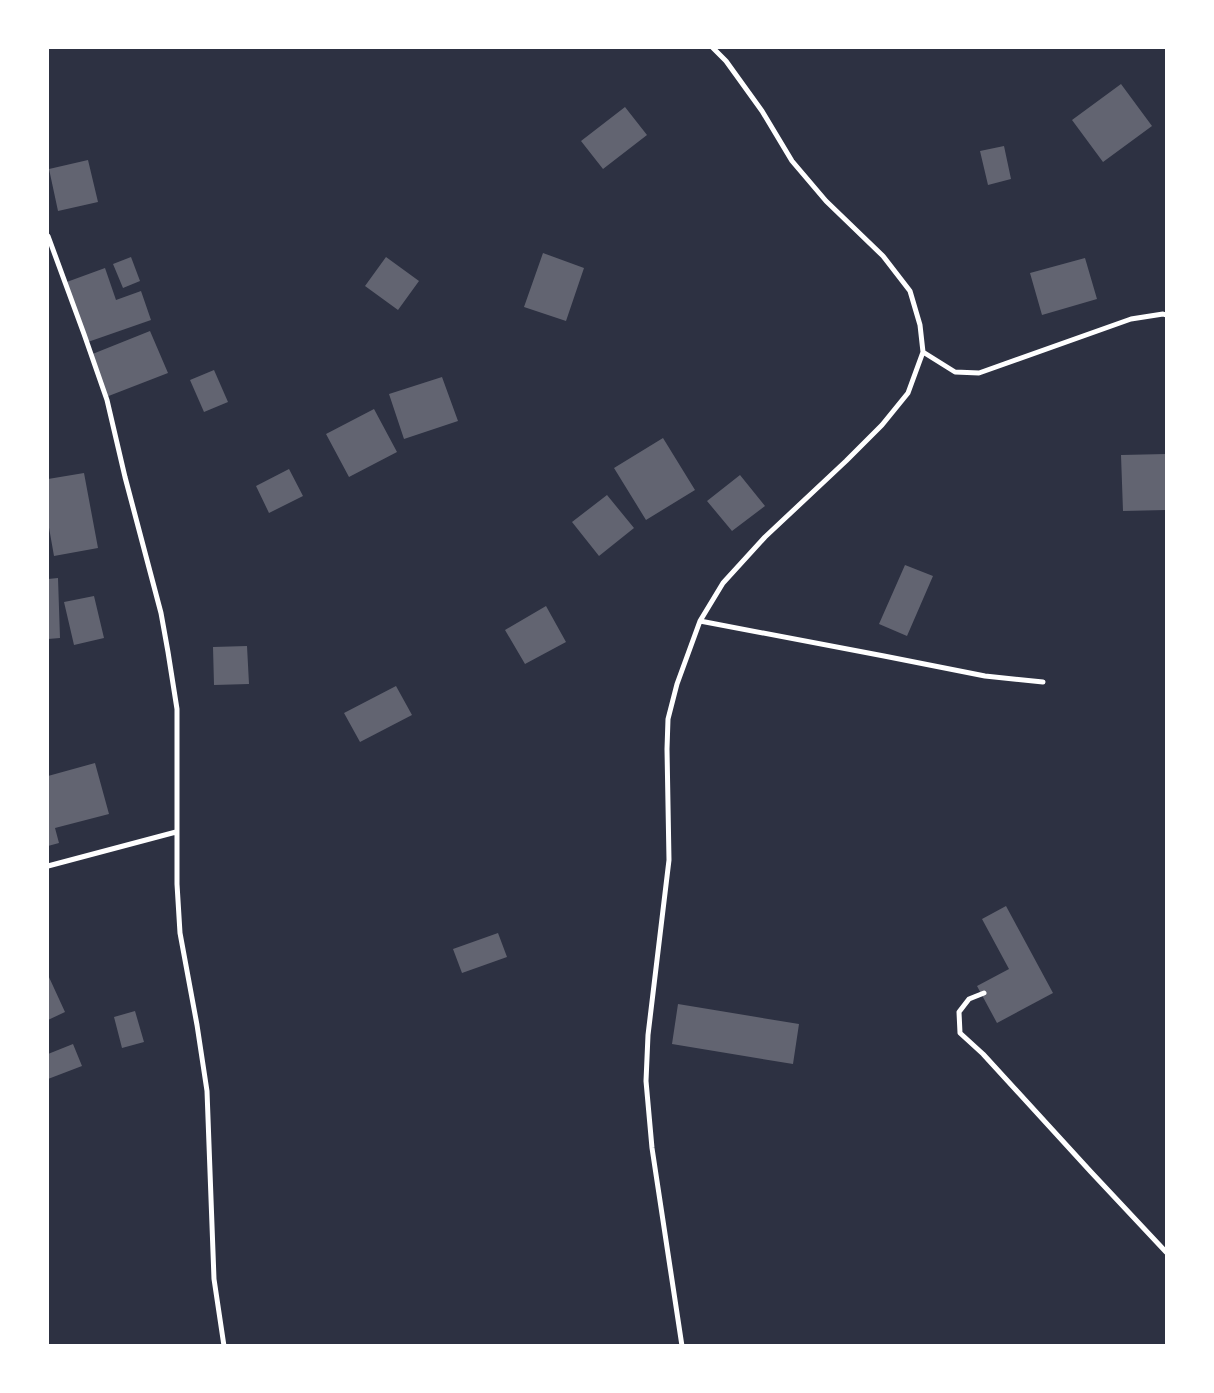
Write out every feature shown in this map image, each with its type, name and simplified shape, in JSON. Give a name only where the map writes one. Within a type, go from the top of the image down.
[{"type":"street","points":[[682,1346],[652,1148],[646,1081],[648,1035],[669,860],[668,719],[676,684],[700,621],[723,583],[765,537],[882,425],[908,393],[922,352],[920,325],[910,292],[883,256],[826,201],[792,161],[762,111],[726,61],[714,48]]},
{"type":"street","points":[[48,236],[107,400],[161,613],[168,652],[177,709],[176,832],[180,932],[207,1091],[214,1279],[224,1346]]},
{"type":"street","points":[[922,352],[956,372],[979,374],[1131,319],[1166,315]]},
{"type":"street","points":[[700,621],[985,676],[1043,682]]},
{"type":"street","points":[[48,866],[176,832]]},
{"type":"street","points":[[984,994],[969,999],[959,1012],[960,1033],[983,1054],[1166,1252]]},
{"type":"building","points":[[1121,84],[1152,126],[1103,162],[1072,120]]},
{"type":"building","points":[[625,107],[647,135],[603,169],[581,141]]},
{"type":"building","points":[[1004,146],[1011,179],[988,185],[980,151]]},
{"type":"building","points":[[88,160],[98,202],[58,211],[49,169]]},
{"type":"building","points":[[543,253],[584,268],[566,321],[524,307]]},
{"type":"building","points":[[131,257],[140,281],[123,288],[113,264]]},
{"type":"building","points":[[386,257],[419,281],[398,310],[365,286]]},
{"type":"building","points":[[1085,258],[1097,299],[1042,315],[1030,273]]},
{"type":"building","points":[[105,268],[116,300],[141,291],[151,320],[85,343],[64,283]]},
{"type":"building","points":[[150,331],[168,373],[106,397],[90,355]]},
{"type":"building","points":[[214,370],[228,402],[204,412],[190,380]]},
{"type":"building","points":[[442,377],[458,421],[404,439],[389,394]]},
{"type":"building","points":[[374,409],[397,452],[349,477],[326,434]]},
{"type":"building","points":[[663,438],[695,490],[646,520],[614,468]]},
{"type":"building","points":[[1166,454],[1166,510],[1123,511],[1121,455]]},
{"type":"building","points":[[289,469],[303,496],[269,513],[256,486]]},
{"type":"building","points":[[84,473],[98,548],[54,556],[48,522],[48,479]]},
{"type":"building","points":[[740,475],[765,506],[732,531],[707,501]]},
{"type":"building","points":[[607,495],[634,528],[599,556],[572,522]]},
{"type":"building","points":[[905,565],[933,576],[907,636],[879,624]]},
{"type":"building","points":[[58,578],[60,638],[48,639],[48,579]]},
{"type":"building","points":[[94,596],[104,638],[74,645],[64,602]]},
{"type":"building","points":[[546,606],[566,642],[525,664],[505,630]]},
{"type":"building","points":[[247,646],[249,684],[214,685],[213,647]]},
{"type":"building","points":[[396,686],[412,715],[360,742],[344,713]]},
{"type":"building","points":[[95,763],[109,814],[55,828],[59,843],[48,846],[48,776]]},
{"type":"building","points":[[1006,906],[1053,993],[997,1023],[977,986],[1009,969],[982,919]]},
{"type":"building","points":[[498,933],[507,957],[462,973],[453,949]]},
{"type":"building","points":[[48,975],[65,1012],[48,1020]]},
{"type":"building","points":[[678,1004],[799,1024],[793,1064],[672,1044]]},
{"type":"building","points":[[135,1011],[144,1042],[122,1048],[114,1017]]},
{"type":"building","points":[[73,1044],[82,1066],[48,1079],[48,1054]]}]
